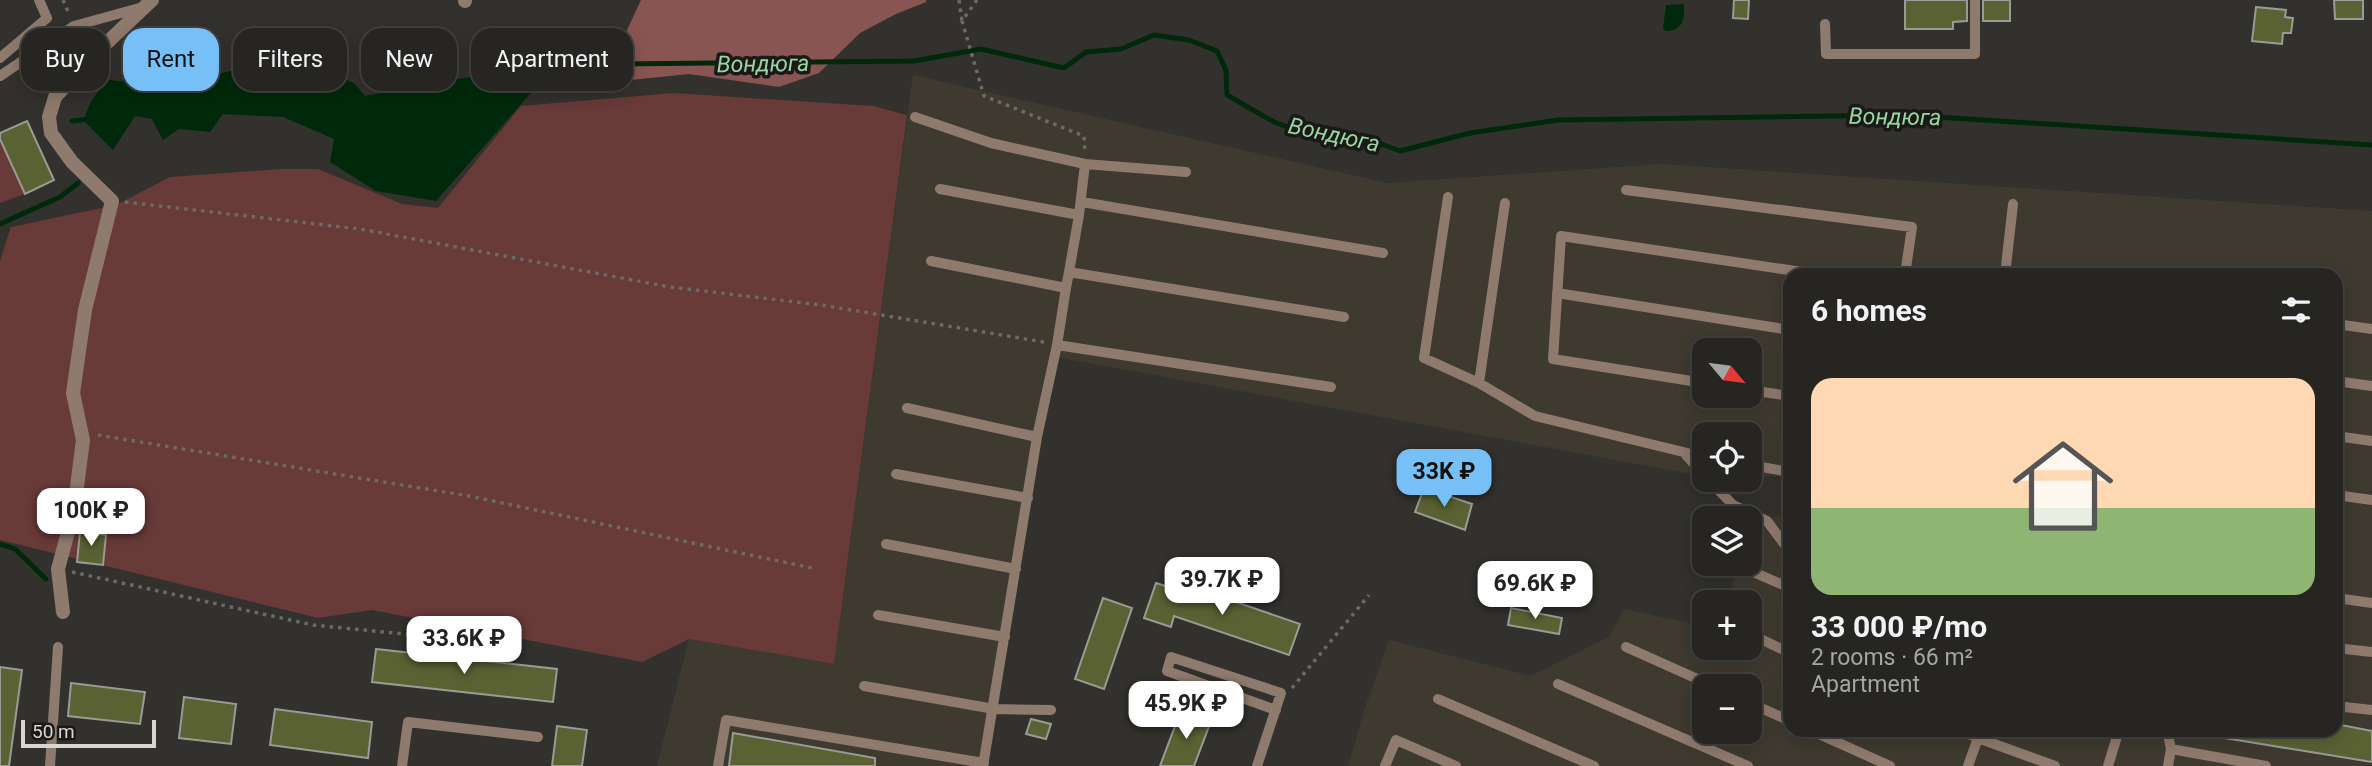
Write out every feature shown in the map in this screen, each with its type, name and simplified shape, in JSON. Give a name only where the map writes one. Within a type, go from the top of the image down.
[{"type":"street","points":[[62,612],[58,569],[75,510],[83,440],[73,393],[85,310],[112,201],[72,162],[51,133],[49,117],[55,97],[148,4]]},
{"type":"lane","points":[[0,58],[47,18],[39,0]]},
{"type":"lane","points":[[1825,24],[1826,54],[1975,54],[1975,0]]},
{"type":"lane","points":[[0,76],[74,26],[148,4]]},
{"type":"lane","points":[[915,117],[991,143],[1085,164],[1186,172]]},
{"type":"lane","points":[[718,766],[726,720],[984,764],[1037,437],[1057,345],[1082,202],[1085,164]]},
{"type":"lane","points":[[940,189],[1079,215]]},
{"type":"lane","points":[[1626,190],[1912,227],[1906,268]]},
{"type":"lane","points":[[1448,197],[1424,358],[1479,383],[1535,416],[1692,455]]},
{"type":"lane","points":[[1082,202],[1383,253]]},
{"type":"lane","points":[[1479,383],[1506,203]]},
{"type":"lane","points":[[2006,268],[2013,204]]},
{"type":"lane","points":[[1692,381],[1553,359],[1562,236],[1783,269]]},
{"type":"lane","points":[[931,261],[1066,288]]},
{"type":"lane","points":[[1069,272],[1344,317]]},
{"type":"lane","points":[[1558,293],[1783,329]]},
{"type":"lane","points":[[2343,325],[2372,329]]},
{"type":"lane","points":[[1057,345],[1331,387]]},
{"type":"lane","points":[[2343,382],[2372,386]]},
{"type":"lane","points":[[1762,392],[1783,396]]},
{"type":"lane","points":[[907,408],[1037,437]]},
{"type":"lane","points":[[2343,437],[2372,441]]},
{"type":"lane","points":[[1685,454],[1692,462]]},
{"type":"lane","points":[[1762,467],[1783,471]]},
{"type":"lane","points":[[896,474],[1028,498]]},
{"type":"lane","points":[[1721,492],[1733,505],[1767,521],[1783,542]]},
{"type":"lane","points":[[2343,496],[2372,500]]},
{"type":"lane","points":[[886,544],[1016,569]]},
{"type":"lane","points":[[1762,576],[1783,585]]},
{"type":"lane","points":[[2343,599],[2372,603]]},
{"type":"lane","points":[[878,615],[1005,637]]},
{"type":"lane","points":[[1762,640],[1783,650]]},
{"type":"lane","points":[[50,766],[58,647]]},
{"type":"lane","points":[[1626,647],[1692,677]]},
{"type":"lane","points":[[2343,649],[2372,652]]},
{"type":"lane","points":[[1257,766],[1276,710],[1281,693],[1171,657],[1167,671],[1276,710]]},
{"type":"lane","points":[[1558,684],[1748,766]]},
{"type":"lane","points":[[864,686],[993,709],[1051,710]]},
{"type":"lane","points":[[1438,699],[1594,766]]},
{"type":"lane","points":[[2343,707],[2372,710]]},
{"type":"lane","points":[[1762,708],[1783,718]]},
{"type":"lane","points":[[402,766],[408,722],[538,737]]},
{"type":"lane","points":[[1826,737],[1890,766]]},
{"type":"lane","points":[[2108,766],[2117,737]]},
{"type":"lane","points":[[2168,737],[2171,749],[2168,766]]},
{"type":"lane","points":[[1968,766],[1978,738],[2055,766]]},
{"type":"lane","points":[[1385,766],[1396,740],[1456,766]]},
{"type":"lane","points":[[2171,749],[2266,766]]},
{"type":"path","points":[[959,0],[962,22],[985,96],[1084,136],[1085,164]]},
{"type":"path","points":[[962,22],[977,0]]},
{"type":"path","points":[[112,201],[360,229],[670,287],[821,305],[1057,345]]},
{"type":"path","points":[[81,432],[469,496],[812,568]]},
{"type":"path","points":[[58,569],[313,625],[505,644]]},
{"type":"path","points":[[1281,693],[1292,688],[1368,595]]},
{"type":"shaded area","points":[[641,0],[926,0],[860,33],[819,73],[779,87],[689,74],[633,80],[633,28],[628,28]]},
{"type":"shaded area","points":[[1684,4],[1682,23],[1676,29],[1665,31],[1663,28],[1666,5]]},
{"type":"shaded area","points":[[233,71],[233,91],[347,91],[347,80],[354,83],[365,96],[393,91],[457,91],[457,79],[471,77],[471,91],[533,91],[436,201],[376,191],[330,162],[334,139],[283,117],[223,114],[210,132],[179,129],[163,140],[152,119],[135,116],[113,150],[84,121],[99,91],[109,91],[109,80],[123,82],[123,91],[219,91],[219,73]]},
{"type":"shaded area","points":[[913,75],[1387,183],[1661,164],[2372,211],[2372,766],[1348,766],[1389,640],[1531,676],[1610,636],[1624,609],[1692,623],[1692,660],[1762,660],[1762,590],[1730,590],[1736,576],[1762,576],[1762,523],[1783,513],[1783,737],[2343,737],[2343,268],[1783,268],[1783,477],[1762,476],[1762,422],[1692,422],[1691,474],[1056,357],[1036,459],[987,766],[657,766],[689,639],[834,664]]},
{"type":"shaded area","points":[[674,93],[873,106],[907,115],[834,664],[689,639],[642,662],[372,610],[318,618],[0,540],[0,261],[11,227],[116,205],[170,177],[280,169],[318,169],[402,204],[438,208],[521,106]]},
{"type":"shaded area","points":[[0,139],[25,194],[0,203]]},
{"type":"building","points":[[1734,0],[1749,0],[1748,19],[1733,18]]},
{"type":"building","points":[[1905,0],[1967,0],[1967,21],[1953,22],[1953,29],[1905,29]]},
{"type":"building","points":[[1983,0],[2010,0],[2010,21],[1983,21]]},
{"type":"building","points":[[2334,0],[2363,0],[2363,19],[2335,19]]},
{"type":"building","points":[[2256,7],[2286,10],[2285,17],[2293,18],[2291,33],[2283,33],[2282,44],[2252,41]]},
{"type":"building","points":[[27,121],[54,180],[25,194],[0,139],[0,133]]},
{"type":"building","points":[[1424,488],[1472,504],[1465,530],[1415,512]]},
{"type":"building","points":[[80,532],[106,535],[103,565],[77,562]]},
{"type":"building","points":[[1156,583],[1181,591],[1183,584],[1300,624],[1289,655],[1174,616],[1171,627],[1144,618]]},
{"type":"building","points":[[1103,598],[1132,608],[1104,689],[1075,679]]},
{"type":"building","points":[[1511,608],[1562,618],[1559,634],[1508,625]]},
{"type":"building","points":[[376,649],[557,669],[553,702],[372,682]]},
{"type":"building","points":[[0,667],[22,670],[9,766],[0,766]]},
{"type":"building","points":[[71,683],[145,692],[140,724],[68,716]]},
{"type":"building","points":[[184,697],[236,704],[231,744],[179,738]]},
{"type":"building","points":[[275,709],[372,722],[368,758],[270,745]]},
{"type":"building","points":[[1181,710],[1211,721],[1194,766],[1160,766]]},
{"type":"building","points":[[1031,719],[1051,724],[1046,739],[1026,734]]},
{"type":"building","points":[[2343,725],[2372,731],[2372,762],[2224,738],[2343,737]]},
{"type":"building","points":[[557,726],[587,730],[582,766],[552,766]]},
{"type":"building","points":[[733,733],[875,758],[875,766],[729,766]]},
{"type":"waterway","name":"Вондюга","points":[[633,64],[914,61],[981,49],[1064,68],[1086,52],[1121,49],[1154,35],[1189,40],[1217,51],[1226,70],[1227,95],[1274,122],[1316,137],[1368,139],[1400,151],[1470,133],[1558,120],[1906,115],[2372,145]]},
{"type":"waterway","name":"Вондюга","points":[[72,121],[89,119]]},
{"type":"waterway","points":[[0,224],[60,197],[78,183]]},
{"type":"waterway","points":[[0,544],[15,549],[46,579]]}]
